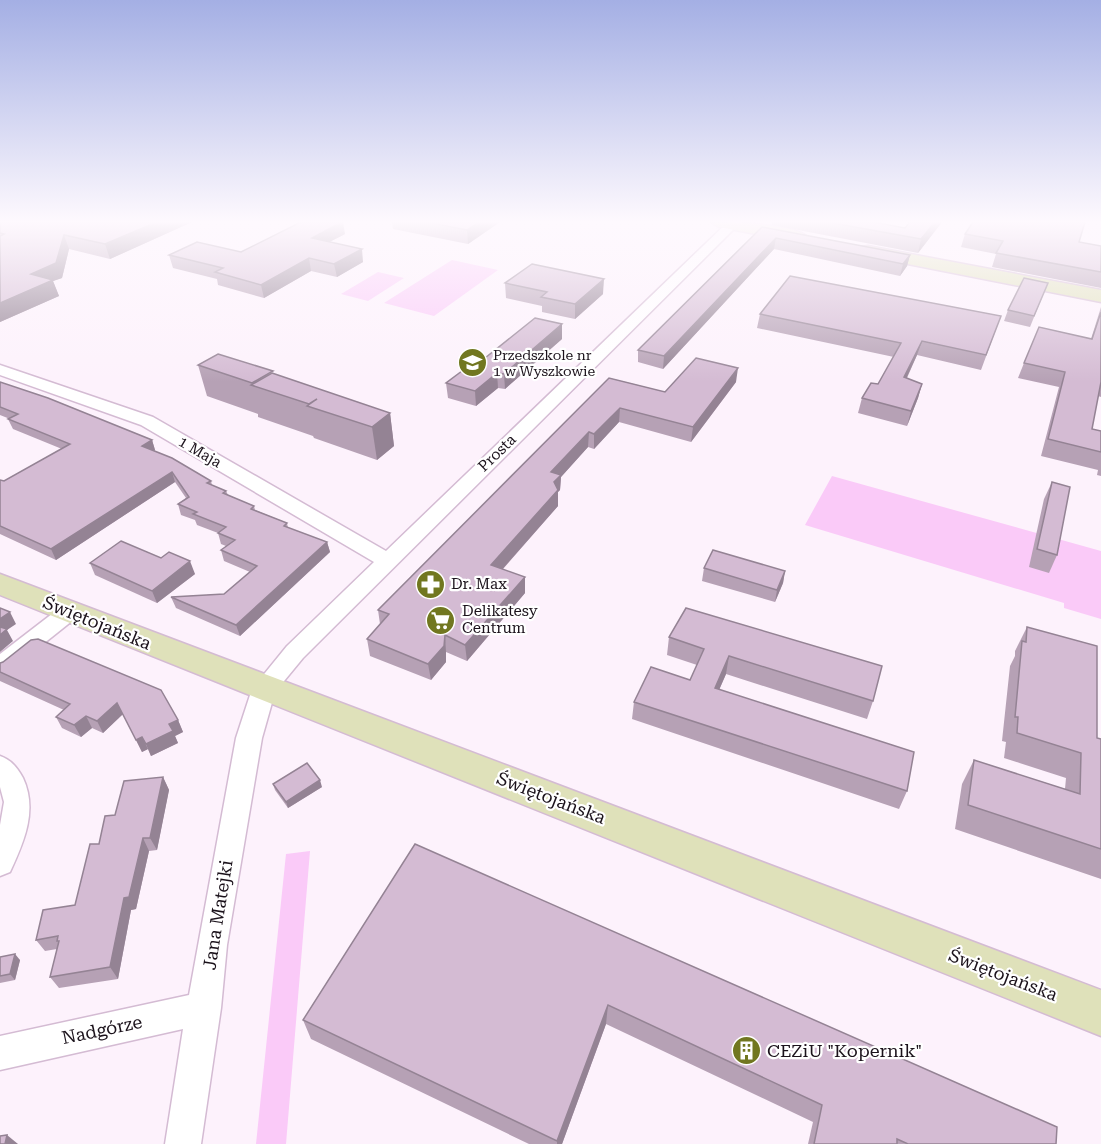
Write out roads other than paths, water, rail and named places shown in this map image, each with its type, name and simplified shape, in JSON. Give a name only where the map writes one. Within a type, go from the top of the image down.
[{"type":"street","name":"Prosta","points":[[264,689],[295,652],[675,275]]},
{"type":"street","points":[[995,275],[1101,296]]},
{"type":"street","name":"1 Maja","points":[[0,370],[147,421],[388,561]]},
{"type":"street","name":"Świętojańska","points":[[0,584],[264,689],[330,711],[1101,1013]]},
{"type":"street","points":[[0,666],[69,612]]},
{"type":"street","name":"Jana Matejki","points":[[183,1144],[205,1008],[212,945],[249,738],[264,689]]},
{"type":"street","points":[[0,767],[11,778],[20,805],[0,863]]},
{"type":"street","name":"Nadgórze","points":[[0,1053],[205,1008]]},
{"type":"place","name":"Przedszkole nr 1 w Wyszkowie","points":[[472,363]]},
{"type":"place","name":"Dr. Max","points":[[430,584]]},
{"type":"place","name":"Delikatesy Centrum","points":[[441,620]]},
{"type":"place","name":"CEZiU \"Kopernik\"","points":[[746,1051]]}]
